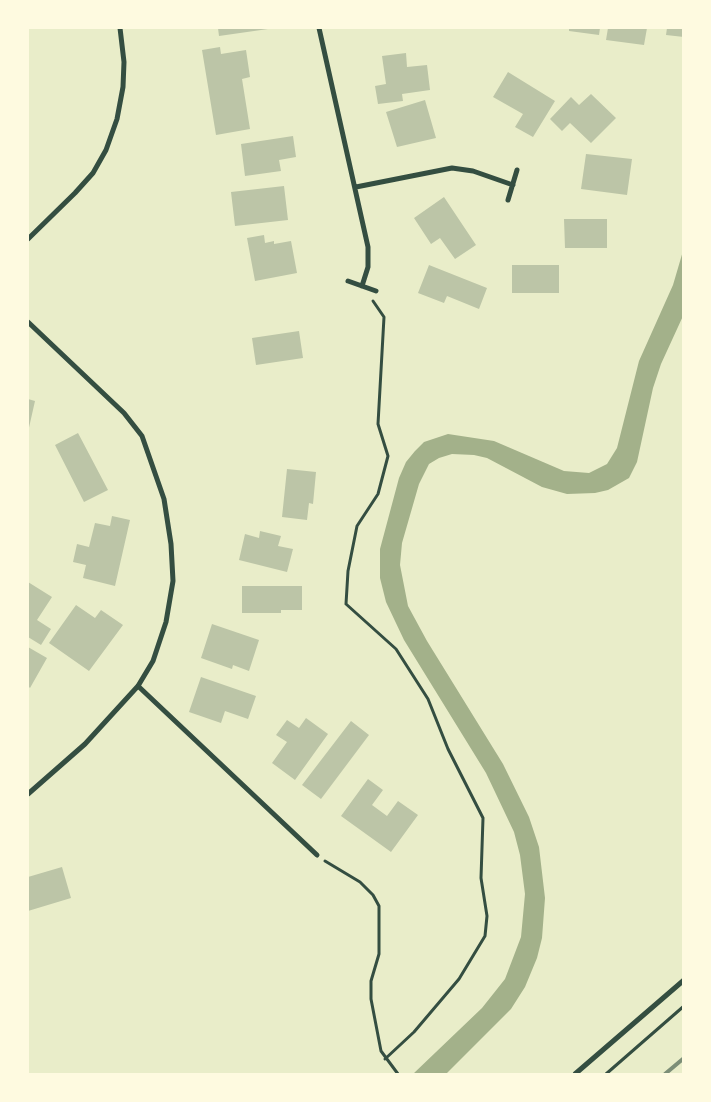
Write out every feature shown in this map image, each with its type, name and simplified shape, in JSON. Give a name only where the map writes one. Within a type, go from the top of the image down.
[{"type":"street","points":[[28,239],[93,173],[106,150],[117,119],[123,87],[124,43],[120,28]]},
{"type":"street","points":[[319,28],[356,187],[368,257],[362,286]]},
{"type":"street","points":[[356,187],[452,168],[473,171],[512,185]]},
{"type":"street","points":[[508,200],[517,170]]},
{"type":"street","points":[[348,281],[376,291]]},
{"type":"street","points":[[28,322],[124,412],[142,436],[164,499],[171,544],[173,581],[166,622],[155,654],[138,686],[85,744],[28,794]]},
{"type":"street","points":[[138,686],[317,855]]},
{"type":"street","points":[[575,1074],[684,980]]},
{"type":"path","points":[[362,286],[384,317],[378,424],[388,456],[378,494],[357,526],[348,571],[346,604],[396,649],[428,699],[448,749],[483,818],[481,878],[487,916],[485,936],[459,979],[414,1032],[385,1059]]},
{"type":"path","points":[[317,855],[341,872],[360,882],[373,895],[379,906],[379,954],[371,982],[371,999],[378,1043],[385,1059],[398,1074]]},
{"type":"path","points":[[606,1074],[684,1006]]},
{"type":"shaded area","points":[[683,251],[683,316],[661,364],[653,388],[637,462],[629,478],[608,490],[595,493],[567,494],[542,487],[487,458],[474,455],[452,454],[439,458],[429,464],[419,484],[402,543],[400,565],[408,606],[427,641],[503,764],[529,817],[539,847],[545,898],[542,938],[537,958],[525,987],[511,1009],[446,1074],[413,1074],[482,1008],[505,979],[521,937],[525,894],[520,855],[514,832],[486,773],[404,640],[386,602],[380,578],[380,549],[399,478],[406,462],[424,442],[448,434],[494,441],[564,471],[589,473],[607,464],[617,448],[639,361],[673,285]]},
{"type":"building","points":[[218,28],[268,28],[268,29],[219,36]]},
{"type":"building","points":[[569,28],[600,28],[599,35],[569,31]]},
{"type":"building","points":[[608,28],[647,28],[644,45],[606,40]]},
{"type":"building","points":[[667,28],[684,28],[684,37],[666,35]]},
{"type":"building","points":[[220,47],[221,54],[246,50],[250,77],[242,79],[250,129],[216,135],[202,50]]},
{"type":"building","points":[[406,53],[407,67],[427,65],[430,90],[402,94],[403,101],[378,104],[375,86],[386,84],[382,56]]},
{"type":"building","points":[[508,72],[555,101],[533,137],[515,127],[523,114],[493,97]]},
{"type":"building","points":[[591,94],[616,118],[591,143],[570,123],[562,131],[550,119],[571,97],[579,105]]},
{"type":"building","points":[[425,100],[436,138],[397,147],[386,112]]},
{"type":"building","points":[[293,136],[296,157],[279,160],[281,171],[245,176],[241,144]]},
{"type":"building","points":[[586,154],[632,159],[627,195],[581,189]]},
{"type":"building","points":[[284,186],[288,220],[235,226],[231,192]]},
{"type":"building","points":[[444,197],[476,245],[455,259],[440,238],[431,244],[414,218]]},
{"type":"building","points":[[564,219],[607,219],[607,248],[565,248]]},
{"type":"building","points":[[264,235],[265,243],[274,241],[274,244],[291,241],[297,273],[255,281],[247,238]]},
{"type":"building","points":[[429,265],[487,288],[479,309],[447,296],[444,303],[418,293]]},
{"type":"building","points":[[512,265],[559,265],[559,293],[512,293]]},
{"type":"building","points":[[299,331],[303,358],[256,365],[252,338]]},
{"type":"building","points":[[28,399],[35,401],[28,432]]},
{"type":"building","points":[[78,433],[108,490],[84,502],[55,445]]},
{"type":"building","points":[[287,469],[316,472],[313,504],[309,503],[307,520],[282,517]]},
{"type":"building","points":[[112,516],[130,520],[115,586],[83,578],[86,565],[73,562],[77,544],[89,547],[95,523],[110,526]]},
{"type":"building","points":[[260,531],[281,536],[278,546],[293,549],[287,572],[239,560],[245,534],[259,538]]},
{"type":"building","points":[[28,582],[52,597],[37,620],[51,629],[41,645],[28,637]]},
{"type":"building","points":[[242,586],[302,586],[302,610],[281,610],[281,613],[242,613]]},
{"type":"building","points":[[76,605],[95,618],[101,610],[123,625],[89,671],[49,643]]},
{"type":"building","points":[[212,624],[259,640],[249,671],[233,665],[232,669],[201,658]]},
{"type":"building","points":[[28,647],[47,658],[30,688],[28,686]]},
{"type":"building","points":[[201,677],[256,696],[248,719],[225,711],[221,723],[189,712]]},
{"type":"building","points":[[306,718],[328,734],[295,780],[272,763],[287,742],[276,735],[287,720],[299,728]]},
{"type":"building","points":[[351,721],[369,735],[321,799],[302,785]]},
{"type":"building","points":[[368,779],[383,790],[372,805],[387,816],[398,801],[418,815],[391,852],[341,816]]},
{"type":"building","points":[[62,867],[71,898],[28,911],[28,877]]},
{"type":"railway","points":[[665,1074],[684,1058]]}]
